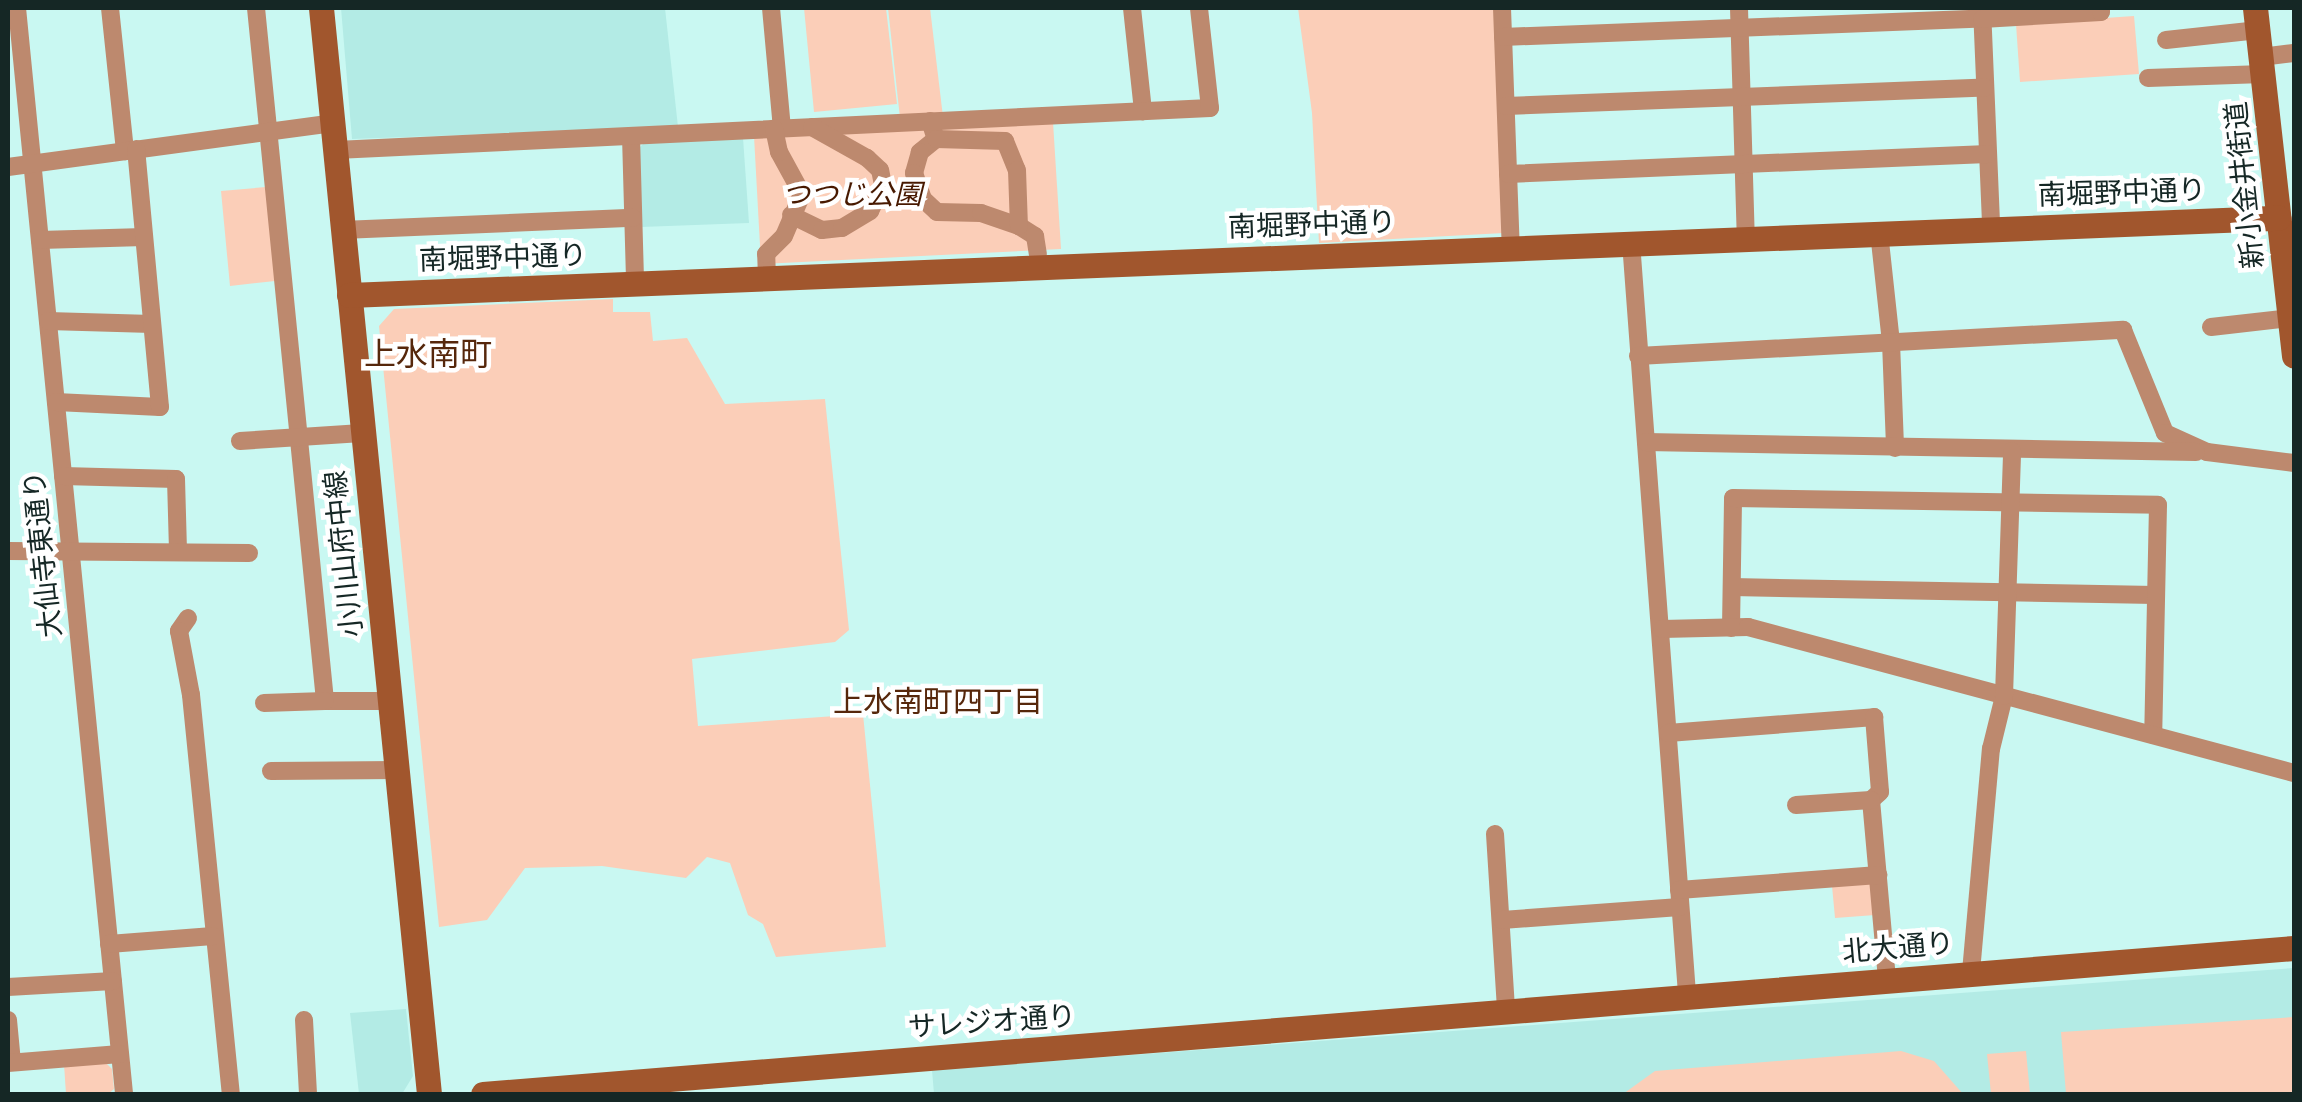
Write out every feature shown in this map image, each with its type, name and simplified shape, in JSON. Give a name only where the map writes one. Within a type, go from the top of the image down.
[{"type":"street","name":"大仙寺東通り","points":[[16,8],[124,1094]]},
{"type":"street","points":[[56,402],[160,406],[144,237],[110,8]]},
{"type":"street","points":[[256,8],[325,701]]},
{"type":"street","name":"小川山府中線","points":[[321,8],[429,1094]]},
{"type":"street","points":[[767,278],[766,254],[784,236],[802,194],[778,152],[771,8]]},
{"type":"street","points":[[1132,8],[1143,111]]},
{"type":"street","points":[[336,150],[812,127],[933,130],[1210,108],[1199,8]]},
{"type":"street","points":[[1502,8],[1511,248]]},
{"type":"street","points":[[1739,8],[1746,238]]},
{"type":"street","points":[[1504,37],[1740,29],[1982,13],[2101,12],[2101,8]]},
{"type":"street","points":[[1982,13],[1991,227]]},
{"type":"street","points":[[2166,40],[2256,19]]},
{"type":"street","name":"新小金井街道","points":[[2256,19],[2294,356]]},
{"type":"street","points":[[2148,78],[2262,66],[2294,53]]},
{"type":"street","points":[[1506,106],[1985,88]]},
{"type":"street","points":[[8,167],[333,124]]},
{"type":"street","points":[[812,127],[867,158],[884,178]]},
{"type":"street","points":[[933,130],[914,173],[923,199],[937,212],[981,213],[1019,226],[1035,236],[1038,254]]},
{"type":"street","points":[[933,130],[1005,141],[1017,170],[1019,226]]},
{"type":"street","points":[[631,136],[635,282]]},
{"type":"street","points":[[1508,174],[1988,154]]},
{"type":"street","points":[[884,178],[914,173]]},
{"type":"street","points":[[791,215],[822,230],[854,224],[880,198],[884,178]]},
{"type":"street","points":[[342,230],[633,218]]},
{"type":"street","name":"南堀野中通り","points":[[348,294],[2278,218]]},
{"type":"street","points":[[1879,232],[1891,342],[1894,448]]},
{"type":"street","points":[[40,240],[144,237]]},
{"type":"street","points":[[1631,242],[1687,994]]},
{"type":"street","points":[[2211,327],[2290,318]]},
{"type":"street","points":[[48,321],[152,324]]},
{"type":"street","points":[[1638,356],[2123,330],[2165,433],[2207,452]]},
{"type":"street","points":[[240,441],[362,433]]},
{"type":"street","points":[[1646,442],[2207,452],[2294,463]]},
{"type":"street","points":[[1971,972],[1991,749],[2004,696],[2012,451]]},
{"type":"street","points":[[63,476],[176,480],[178,551]]},
{"type":"street","points":[[1731,628],[1733,498],[2158,505],[2153,735]]},
{"type":"street","points":[[8,551],[250,552]]},
{"type":"street","points":[[1732,588],[2156,595]]},
{"type":"street","points":[[188,618],[179,631],[192,695],[230,1094]]},
{"type":"street","points":[[1662,628],[1748,627],[2294,774]]},
{"type":"street","points":[[264,703],[390,701]]},
{"type":"street","points":[[1668,733],[1874,717],[1880,792],[1871,800],[1796,806]]},
{"type":"street","points":[[271,771],[397,770]]},
{"type":"street","points":[[1871,800],[1887,979]]},
{"type":"street","points":[[1496,834],[1506,1011]]},
{"type":"street","points":[[1502,920],[1878,875]]},
{"type":"street","points":[[109,944],[213,936]]},
{"type":"street","name":"北大通り","points":[[1506,1011],[2294,948]]},
{"type":"street","points":[[8,987],[113,981]]},
{"type":"street","name":"サレジオ通り","points":[[483,1094],[1506,1011]]},
{"type":"street","points":[[8,1020],[10,1062],[120,1054]]},
{"type":"street","points":[[304,1020],[308,1094]]},
{"type":"shaded area","points":[[341,8],[665,8],[678,127],[352,139]]},
{"type":"shaded area","points":[[743,138],[749,223],[641,227],[638,149],[645,142]]},
{"type":"shaded area","points":[[2294,968],[2294,1094],[934,1094],[932,1070]]},
{"type":"shaded area","points":[[406,1009],[413,1076],[402,1094],[359,1094],[350,1013]]},
{"type":"green space","points":[[804,8],[886,8],[897,104],[814,112]]},
{"type":"green space","points":[[888,8],[930,8],[943,117],[900,118]]},
{"type":"green space","points":[[1298,8],[1496,8],[1504,233],[1319,243],[1312,113]]},
{"type":"green space","points":[[2134,16],[2139,74],[2020,82],[2016,24]]},
{"type":"green space","name":"つつじ公園","points":[[1053,122],[1061,249],[761,264],[754,136]]},
{"type":"green space","points":[[266,187],[275,281],[230,286],[221,191]]},
{"type":"green space","points":[[613,299],[613,312],[650,312],[653,341],[687,338],[725,404],[825,399],[849,630],[835,642],[692,659],[698,726],[863,714],[886,947],[776,957],[763,924],[748,915],[730,863],[707,857],[686,878],[602,866],[525,868],[487,920],[439,927],[379,326],[394,309]]},
{"type":"green space","points":[[1866,882],[1873,886],[1875,915],[1835,918],[1832,886]]},
{"type":"green space","points":[[2294,1017],[2294,1094],[2066,1094],[2061,1032]]},
{"type":"green space","points":[[1901,1051],[1934,1061],[1963,1094],[1623,1094],[1655,1071]]},
{"type":"green space","points":[[2026,1051],[2030,1094],[1991,1094],[1987,1054]]},
{"type":"green space","points":[[105,1062],[112,1069],[114,1089],[108,1094],[66,1094],[64,1064]]},
{"type":"district","name":"上水南町","points":[[428,354]]},
{"type":"district","name":"上水南町四丁目","points":[[938,702]]}]
